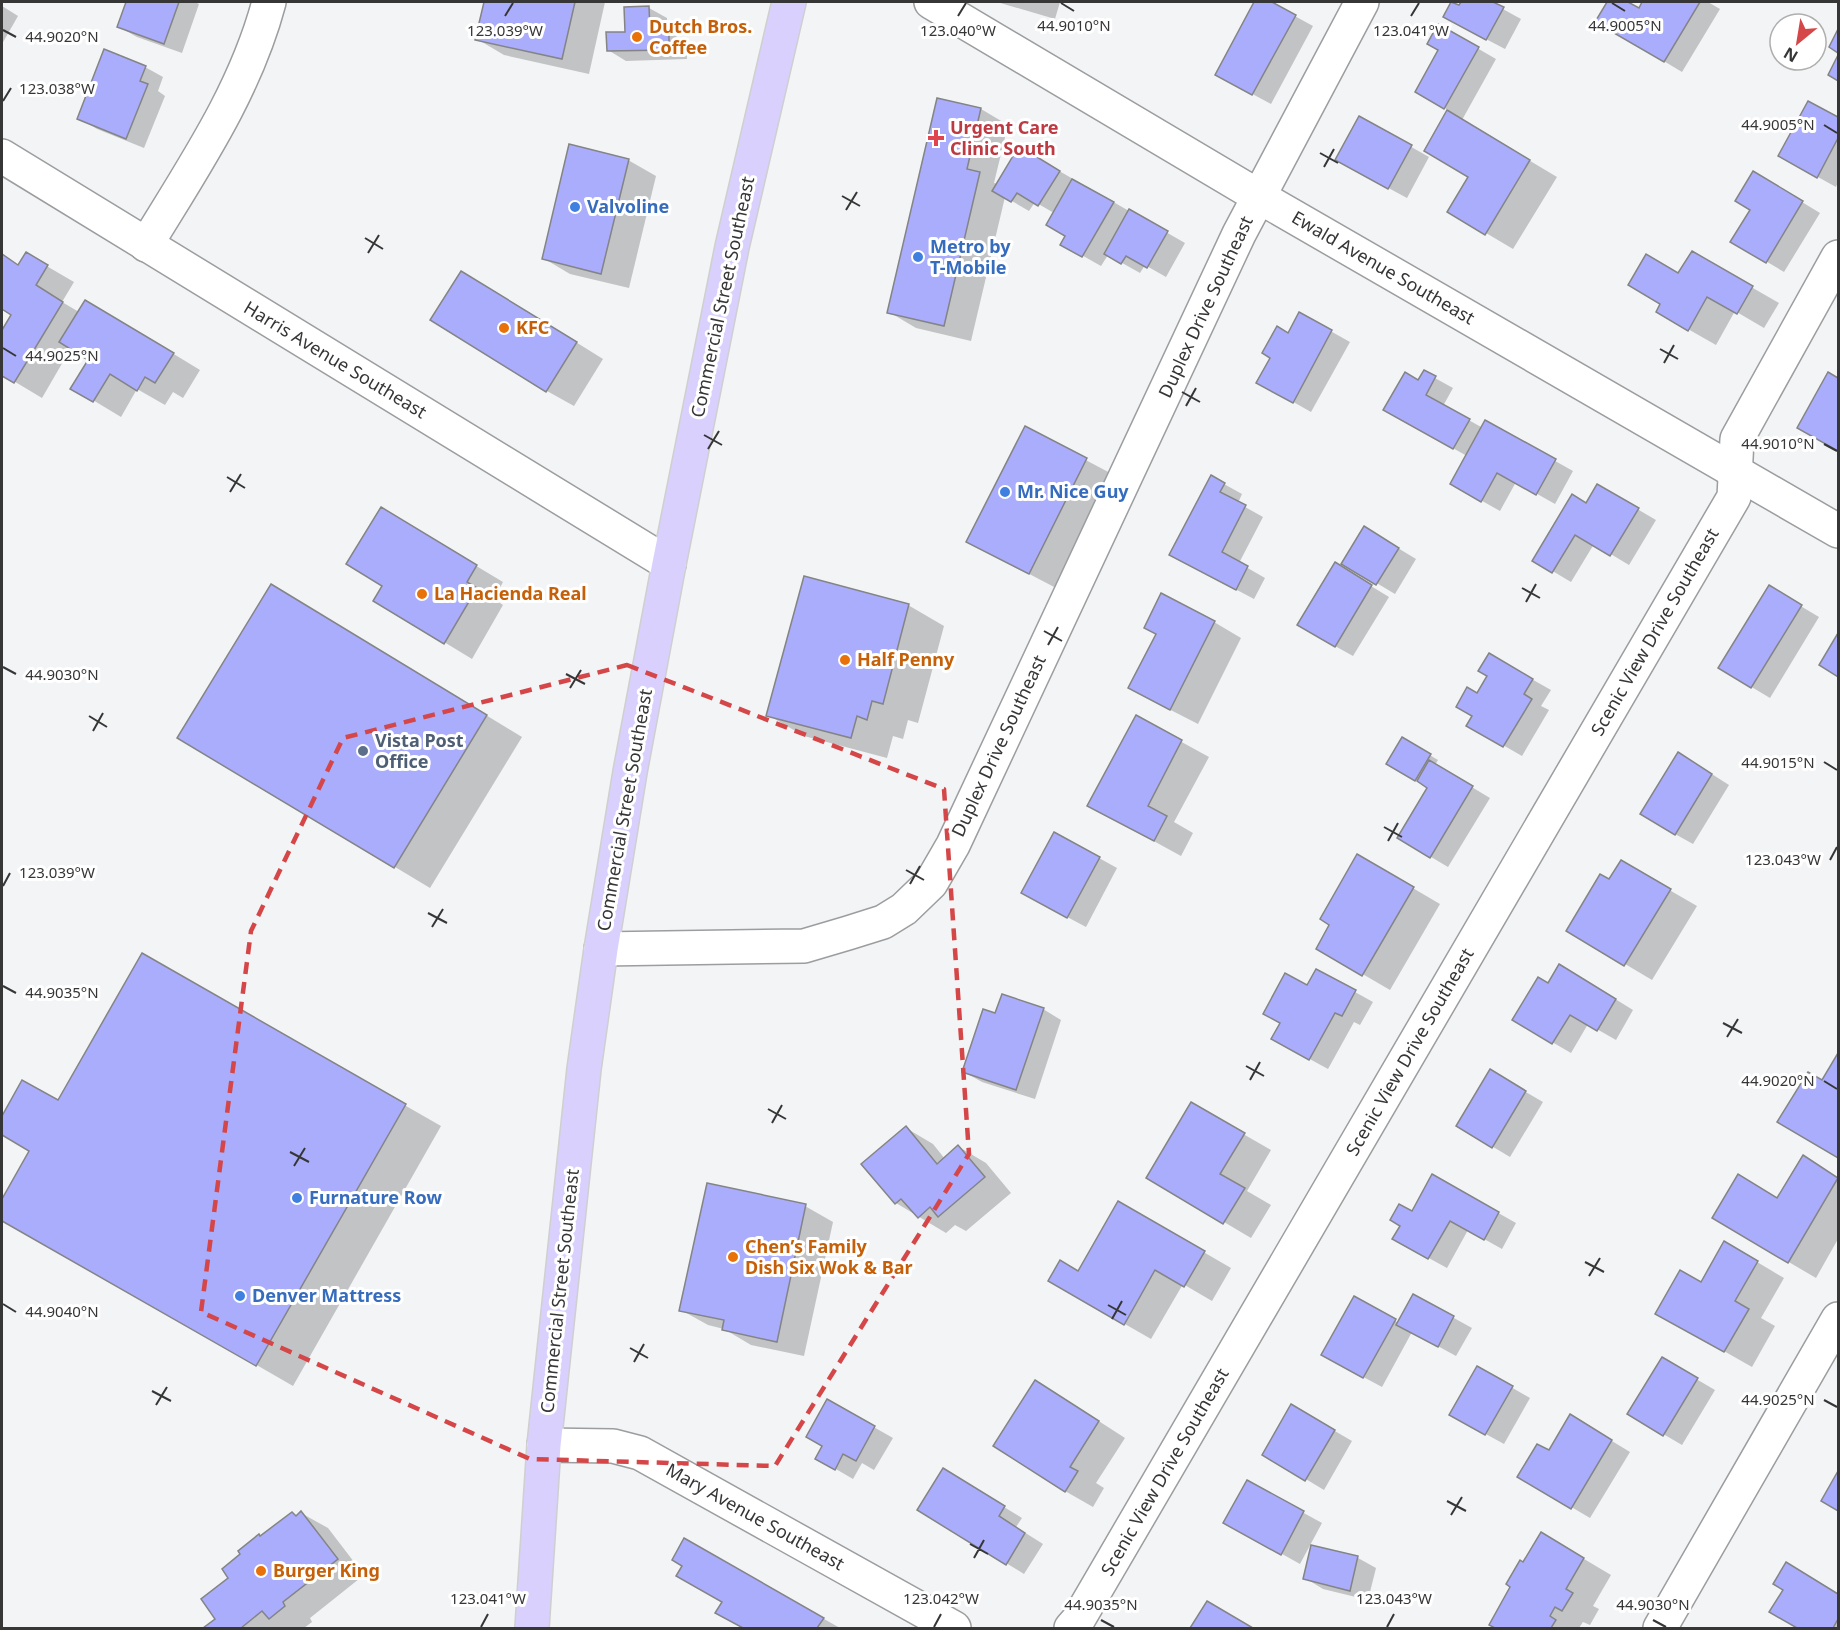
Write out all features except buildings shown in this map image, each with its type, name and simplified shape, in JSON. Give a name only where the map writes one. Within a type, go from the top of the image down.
[{"type":"main road","name":"Commercial Street Southeast","points":[[532,1629],[544,1445],[584,1069],[601,949],[630,772],[669,564],[732,247],[789,2]]},
{"type":"street","points":[[146,245],[224,116],[259,39],[269,2]]},
{"type":"street","name":"Ewald Avenue Southeast","points":[[931,2],[1258,196],[1839,531]]},
{"type":"street","name":"Duplex Drive Southeast","points":[[601,949],[804,946],[883,922],[904,909],[931,883],[953,845],[1229,255],[1362,2]]},
{"type":"street","name":"Harris Avenue Southeast","points":[[2,156],[669,564]]},
{"type":"street","name":"Scenic View Drive Southeast","points":[[1071,1629],[1734,497],[1737,439],[1839,257]]},
{"type":"street","points":[[1660,1629],[1839,1319]]},
{"type":"street","name":"Mary Avenue Southeast","points":[[544,1445],[613,1446],[640,1453],[954,1629]]},
{"type":"highlighted area","points":[[627,665],[944,789],[969,1154],[775,1466],[530,1459],[201,1312],[251,931],[343,738]]},
{"type":"place","name":"Dutch Bros. Coffee","points":[[637,37]]},
{"type":"place","name":"Urgent Care Clinic South","points":[[936,138]]},
{"type":"place","name":"Valvoline","points":[[575,207]]},
{"type":"place","name":"Metro by T-Mobile","points":[[918,257]]},
{"type":"place","name":"KFC","points":[[504,328]]},
{"type":"place","name":"Mr. Nice Guy","points":[[1005,492]]},
{"type":"place","name":"La Hacienda Real","points":[[422,594]]},
{"type":"place","name":"Half Penny","points":[[845,660]]},
{"type":"place","name":"Vista Post Office","points":[[363,751]]},
{"type":"place","name":"Furnature Row","points":[[297,1198]]},
{"type":"place","name":"Chen’s Family Dish Six Wok & Bar","points":[[733,1257]]},
{"type":"place","name":"Denver Mattress","points":[[240,1296]]},
{"type":"place","name":"Burger King","points":[[261,1571]]}]
